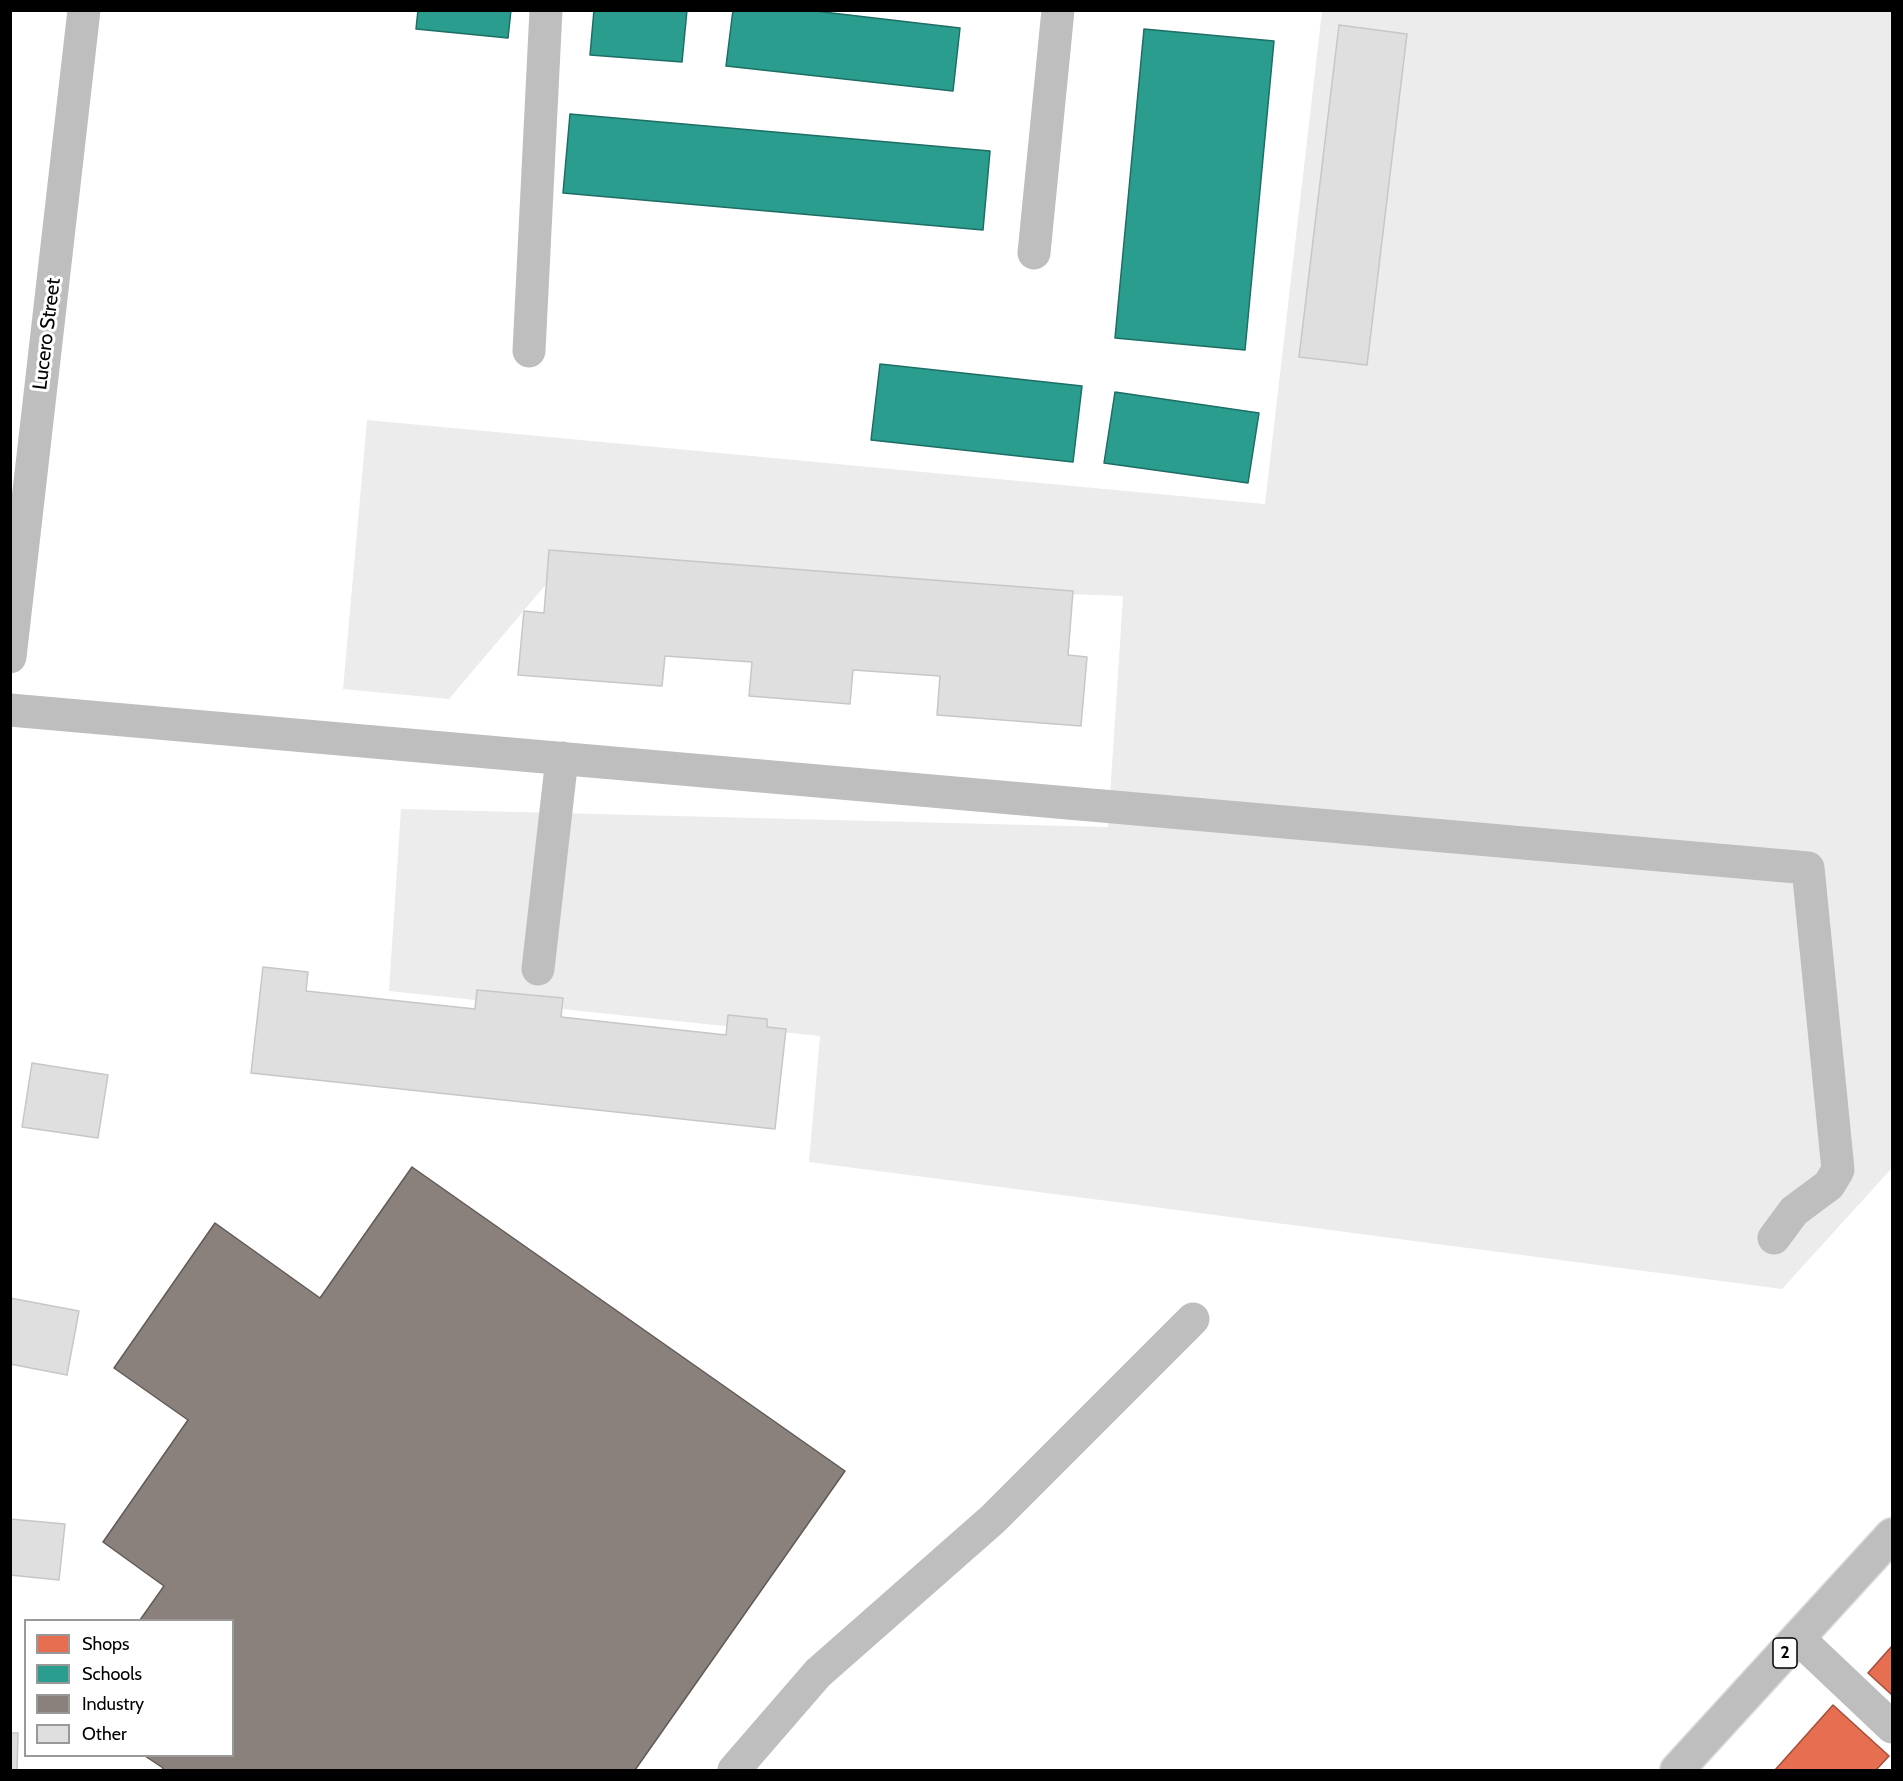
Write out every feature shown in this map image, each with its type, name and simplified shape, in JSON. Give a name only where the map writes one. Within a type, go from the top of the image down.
[{"type":"main road","name":"Lucero Street","points":[[10,657],[84,10]]},
{"type":"main road","points":[[529,351],[546,10]]},
{"type":"main road","points":[[1034,253],[1058,10]]},
{"type":"main road","points":[[10,710],[1808,868],[1838,1170],[1829,1185],[1794,1212],[1773,1238]]},
{"type":"main road","points":[[538,969],[562,759]]},
{"type":"main road","points":[[734,1770],[818,1673],[993,1519],[1193,1319]]},
{"type":"main road","name":"2","points":[[1677,1770],[1893,1535]]},
{"type":"main road","points":[[1798,1638],[1893,1727]]},
{"type":"shaded area","points":[[1322,11],[1892,11],[1892,1168],[1782,1289],[809,1162],[820,1036],[389,991],[401,809],[1108,827],[1123,596],[553,576],[449,699],[343,689],[367,420],[1265,504]]},
{"type":"building: Shops","points":[[1892,1646],[1892,1695],[1868,1673]]},
{"type":"building: Shops","points":[[1833,1705],[1889,1756],[1876,1770],[1775,1770]]},
{"type":"building: Schools","points":[[418,10],[511,10],[508,38],[416,29]]},
{"type":"building: Schools","points":[[594,10],[687,10],[682,62],[590,55]]},
{"type":"building: Schools","points":[[733,10],[806,10],[960,28],[953,91],[726,66]]},
{"type":"building: Schools","points":[[1144,29],[1274,41],[1245,350],[1115,338]]},
{"type":"building: Schools","points":[[570,114],[990,151],[983,230],[563,193]]},
{"type":"building: Schools","points":[[880,364],[1082,386],[1073,462],[871,440]]},
{"type":"building: Schools","points":[[1115,392],[1259,413],[1248,483],[1104,463]]},
{"type":"building: Industry","points":[[412,1167],[845,1471],[635,1770],[162,1770],[163,1768],[146,1757],[234,1757],[234,1619],[141,1619],[164,1586],[103,1542],[188,1420],[114,1368],[215,1223],[320,1298]]},
{"type":"building: Other","points":[[1339,25],[1407,34],[1367,365],[1299,357]]},
{"type":"building: Other","points":[[549,550],[1073,591],[1068,655],[1087,657],[1081,726],[937,715],[940,676],[853,670],[850,704],[749,696],[752,662],[665,656],[662,686],[518,675],[524,611],[544,613]]},
{"type":"building: Other","points":[[263,967],[308,972],[306,991],[475,1009],[477,990],[563,998],[561,1017],[726,1035],[728,1015],[767,1019],[767,1027],[786,1029],[775,1129],[251,1073]]},
{"type":"building: Other","points":[[32,1063],[108,1075],[98,1138],[22,1127]]},
{"type":"building: Other","points":[[10,1298],[79,1311],[67,1375],[10,1364]]},
{"type":"building: Other","points":[[10,1519],[65,1524],[59,1580],[10,1575]]},
{"type":"building: Other","points":[[10,1733],[18,1733],[17,1770],[10,1770]]}]
